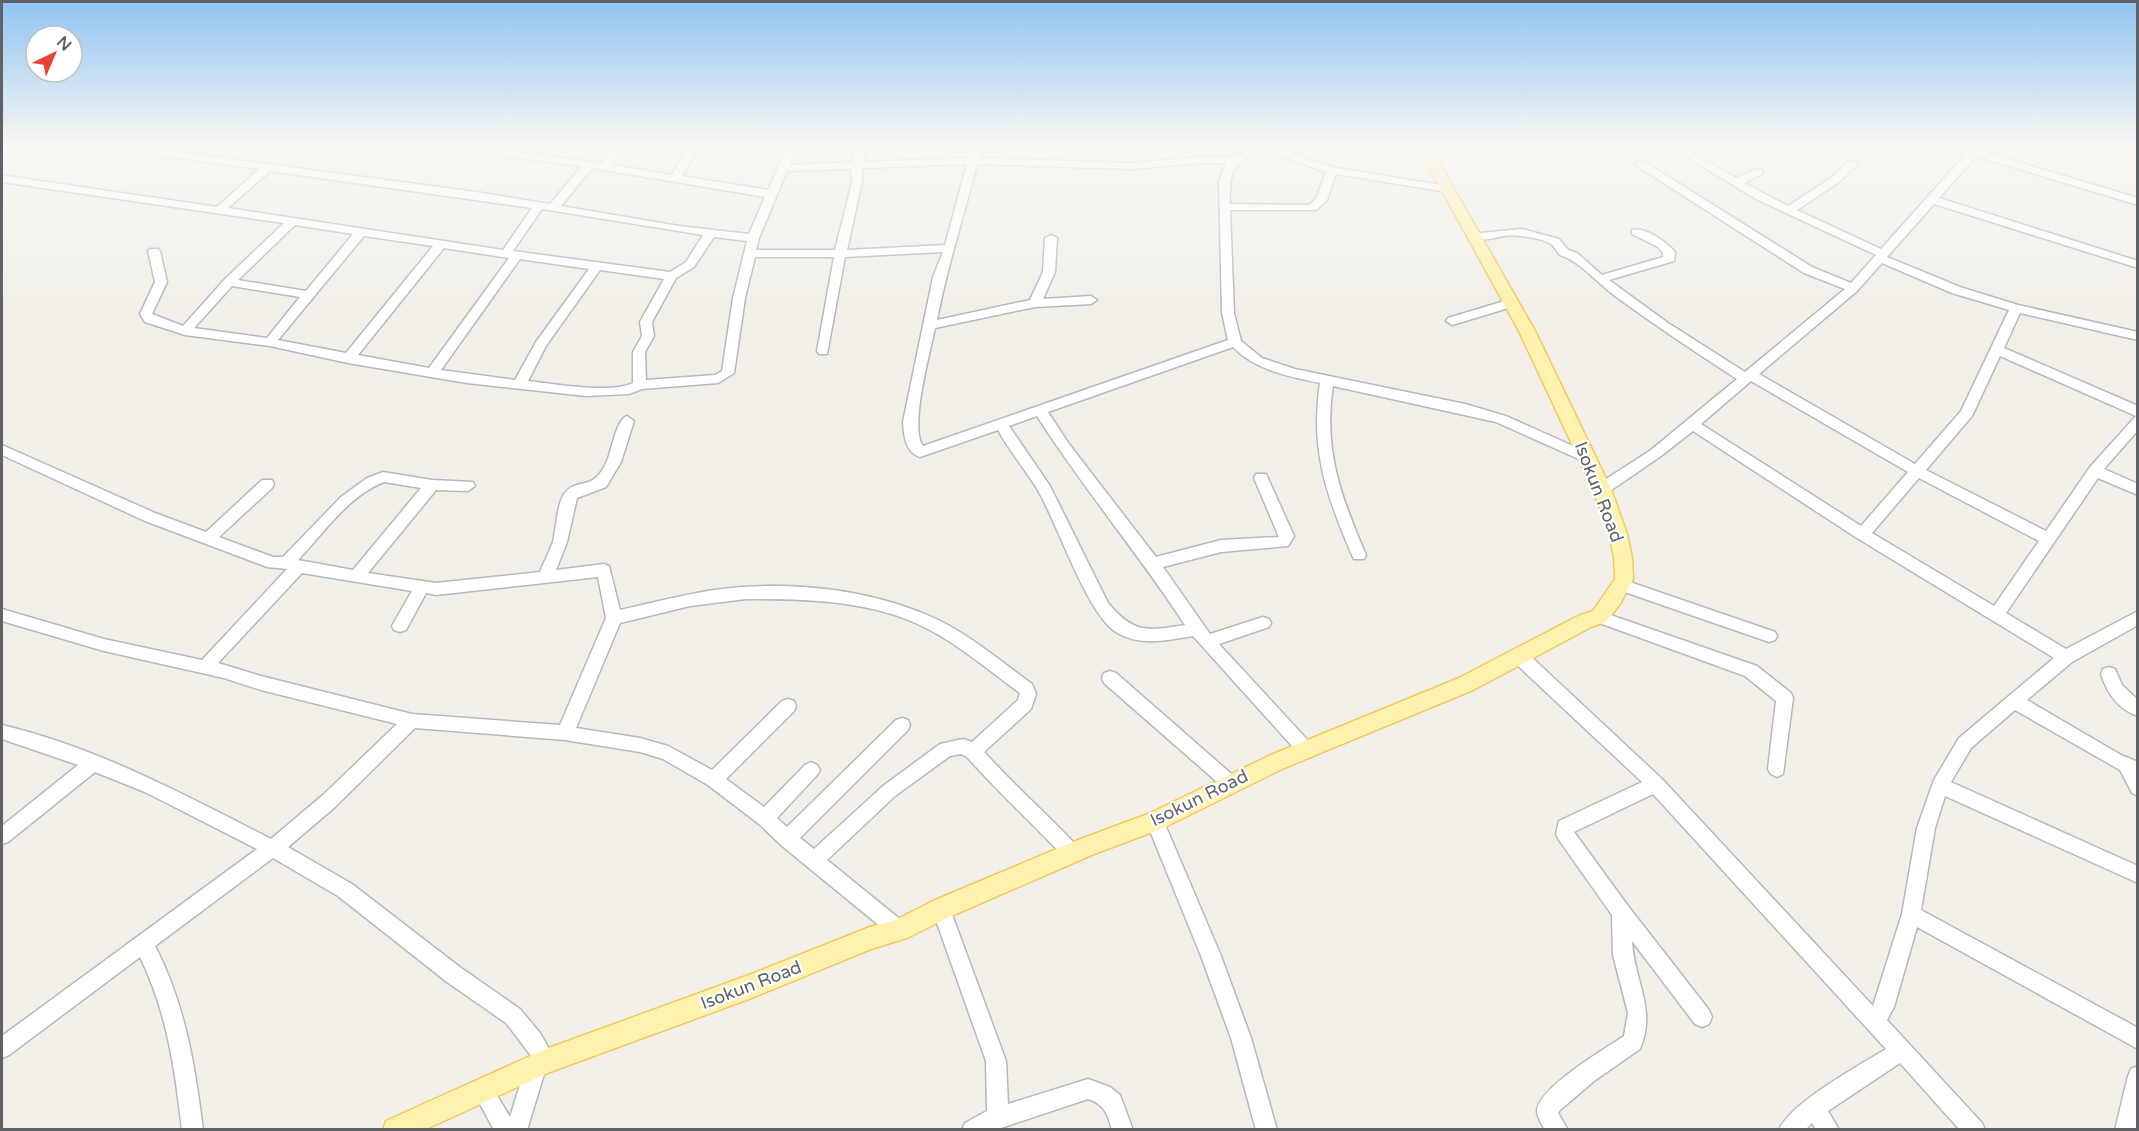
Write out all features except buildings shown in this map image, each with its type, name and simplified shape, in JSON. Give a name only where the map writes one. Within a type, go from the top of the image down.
[{"type":"main road","name":"Isokun Road","points":[[1452,198],[1527,331],[1602,489],[1618,534],[1623,557],[1624,579],[1621,585]]},
{"type":"main road","points":[[1599,617],[1621,585]]},
{"type":"main road","name":"Isokun Road","points":[[395,1130],[541,1064],[749,987],[870,938],[899,930],[941,909],[1155,821],[1278,761],[1466,684],[1586,621],[1599,617]]},
{"type":"street","points":[[133,198],[221,209],[292,222],[596,267],[671,276],[682,273],[693,262],[711,232]]},
{"type":"street","points":[[221,209],[234,198]]},
{"type":"street","points":[[480,198],[753,238]]},
{"type":"street","points":[[553,208],[562,198]]},
{"type":"street","points":[[154,251],[160,282],[146,314],[149,319],[185,331],[270,342],[467,379],[586,392],[629,390],[640,384],[718,379],[728,373],[739,298],[753,238],[769,198]]},
{"type":"street","points":[[823,351],[840,254],[853,198]]},
{"type":"street","points":[[963,198],[950,248],[939,277],[910,422],[911,440],[920,452],[1041,412],[1235,342]]},
{"type":"street","points":[[1225,198],[1228,309],[1235,342],[1257,361],[1327,381],[1465,409],[1501,419],[1588,458]]},
{"type":"street","points":[[1225,207],[1311,208],[1322,198]]},
{"type":"street","points":[[1694,198],[1808,270],[1853,288]]},
{"type":"street","points":[[1764,198],[1956,290],[2016,308],[2046,313],[2138,336]]},
{"type":"street","points":[[1788,211],[1808,198]]},
{"type":"street","points":[[1602,489],[1656,453],[1853,288],[1932,200],[2138,265]]},
{"type":"street","points":[[433,372],[513,253],[539,206]]},
{"type":"street","points":[[185,331],[229,282],[292,222]]},
{"type":"street","points":[[1470,229],[1489,237],[1504,232],[1522,232],[1549,239],[1560,245],[1564,253],[1573,255],[1600,279],[1664,326],[1748,377],[1917,471],[2048,539]]},
{"type":"street","points":[[270,342],[361,232]]},
{"type":"street","points":[[1600,279],[1670,259],[1669,252],[1662,245],[1636,232]]},
{"type":"street","points":[[1035,303],[1049,272],[1051,238]]},
{"type":"street","points":[[348,358],[441,244]]},
{"type":"street","points":[[750,253],[840,254],[950,248]]},
{"type":"street","points":[[519,385],[540,345],[596,267]]},
{"type":"street","points":[[640,384],[639,352],[648,336],[646,322],[671,276]]},
{"type":"street","points":[[229,282],[309,295]]},
{"type":"street","points":[[931,325],[1035,303],[1091,300]]},
{"type":"street","points":[[1452,321],[1511,303]]},
{"type":"street","points":[[1862,534],[1967,413],[2016,308]]},
{"type":"street","points":[[1996,349],[2138,412]]},
{"type":"street","points":[[1327,381],[1322,407],[1324,459],[1334,496],[1359,555]]},
{"type":"street","points":[[1041,412],[1064,447],[1153,564],[1206,642],[1307,751]]},
{"type":"street","points":[[1996,615],[2095,471],[2138,420]]},
{"type":"street","points":[[547,575],[561,542],[570,496],[576,490],[593,488],[601,483],[614,462],[627,421]]},
{"type":"street","points":[[1001,424],[1011,442],[1043,486],[1102,607],[1114,621],[1140,633],[1155,636],[1196,629]]},
{"type":"street","points":[[1692,424],[1862,534],[2066,657]]},
{"type":"street","points":[[2,450],[140,512],[272,563],[447,589],[547,575],[604,570],[614,618],[565,733]]},
{"type":"street","points":[[2095,471],[2138,490]]},
{"type":"street","points":[[205,667],[366,483],[383,477],[432,484],[468,486]]},
{"type":"street","points":[[1153,564],[1221,546],[1283,542],[1287,536],[1261,478]]},
{"type":"street","points":[[208,539],[267,484]]},
{"type":"street","points":[[358,575],[432,484]]},
{"type":"street","points":[[1621,585],[1769,636]]},
{"type":"street","points":[[400,626],[422,587]]},
{"type":"street","points":[[614,618],[691,599],[741,594],[775,594],[835,598],[876,604],[925,620],[966,645],[1026,689],[1028,694],[1025,704],[973,752]]},
{"type":"street","points":[[2,615],[104,645],[205,667],[412,721],[565,733],[668,753],[714,780],[765,818],[787,839],[899,930]]},
{"type":"street","points":[[1599,617],[1758,675],[1785,698],[1777,769]]},
{"type":"street","points":[[1876,1020],[1884,1007],[1911,914],[1926,828],[1940,785],[1965,743],[2066,657],[2138,617]]},
{"type":"street","points":[[1206,642],[1263,623]]},
{"type":"street","points":[[1520,657],[1656,784],[1975,1130]]},
{"type":"street","points":[[2109,674],[2111,684],[2119,694],[2138,709]]},
{"type":"street","points":[[1110,678],[1230,783]]},
{"type":"street","points":[[2014,701],[2132,768],[2138,788]]},
{"type":"street","points":[[714,780],[788,706]]},
{"type":"street","points":[[2,1048],[239,872],[274,849],[314,816],[412,721]]},
{"type":"street","points":[[787,839],[902,725]]},
{"type":"street","points":[[2,732],[57,749],[151,786],[274,849],[345,890],[454,975],[513,1016],[533,1040],[541,1064],[516,1130]]},
{"type":"street","points":[[814,860],[889,791],[938,755],[955,746],[963,746],[973,752],[1009,792],[1032,810],[1073,854]]},
{"type":"street","points":[[2,836],[93,763]]},
{"type":"street","points":[[765,818],[811,770]]},
{"type":"street","points":[[1656,784],[1565,827],[1565,834],[1621,912],[1702,1017]]},
{"type":"street","points":[[1940,785],[2138,875]]},
{"type":"street","points":[[1155,821],[1211,956],[1241,1038],[1267,1130]]},
{"type":"street","points":[[941,909],[996,1062],[998,1117]]},
{"type":"street","points":[[1558,1130],[1549,1116],[1548,1109],[1551,1105],[1573,1085],[1633,1042],[1638,1013],[1623,955],[1621,912]]},
{"type":"street","points":[[1911,914],[2138,1039]]},
{"type":"street","points":[[143,943],[160,975],[174,1011],[183,1051],[193,1130]]},
{"type":"street","points":[[1789,1130],[1813,1108],[1902,1050]]},
{"type":"street","points":[[2125,1130],[2138,1076]]},
{"type":"street","points":[[972,1130],[998,1117],[1088,1089],[1110,1098],[1119,1114],[1123,1130]]},
{"type":"street","points":[[483,1091],[506,1130]]},
{"type":"street","points":[[1813,1108],[1829,1130]]}]
